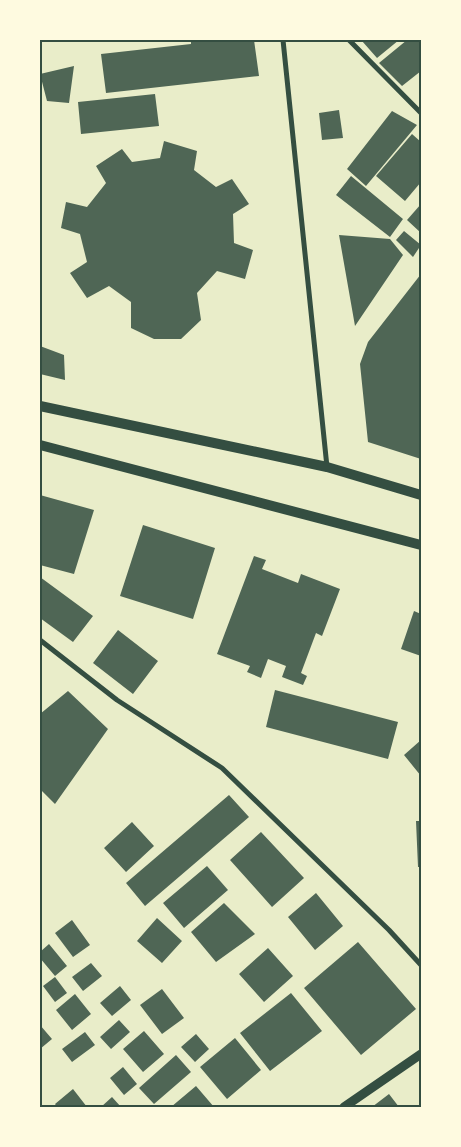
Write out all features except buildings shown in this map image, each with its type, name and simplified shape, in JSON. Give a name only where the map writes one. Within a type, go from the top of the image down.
[{"type":"main road","points":[[40,406],[328,467],[421,495]]},
{"type":"main road","points":[[40,445],[421,545]]},
{"type":"street","points":[[283,40],[328,467]]},
{"type":"street","points":[[349,40],[421,113]]},
{"type":"street","points":[[40,640],[117,700],[222,768],[390,930],[421,965]]},
{"type":"street","points":[[344,1107],[421,1054]]}]
